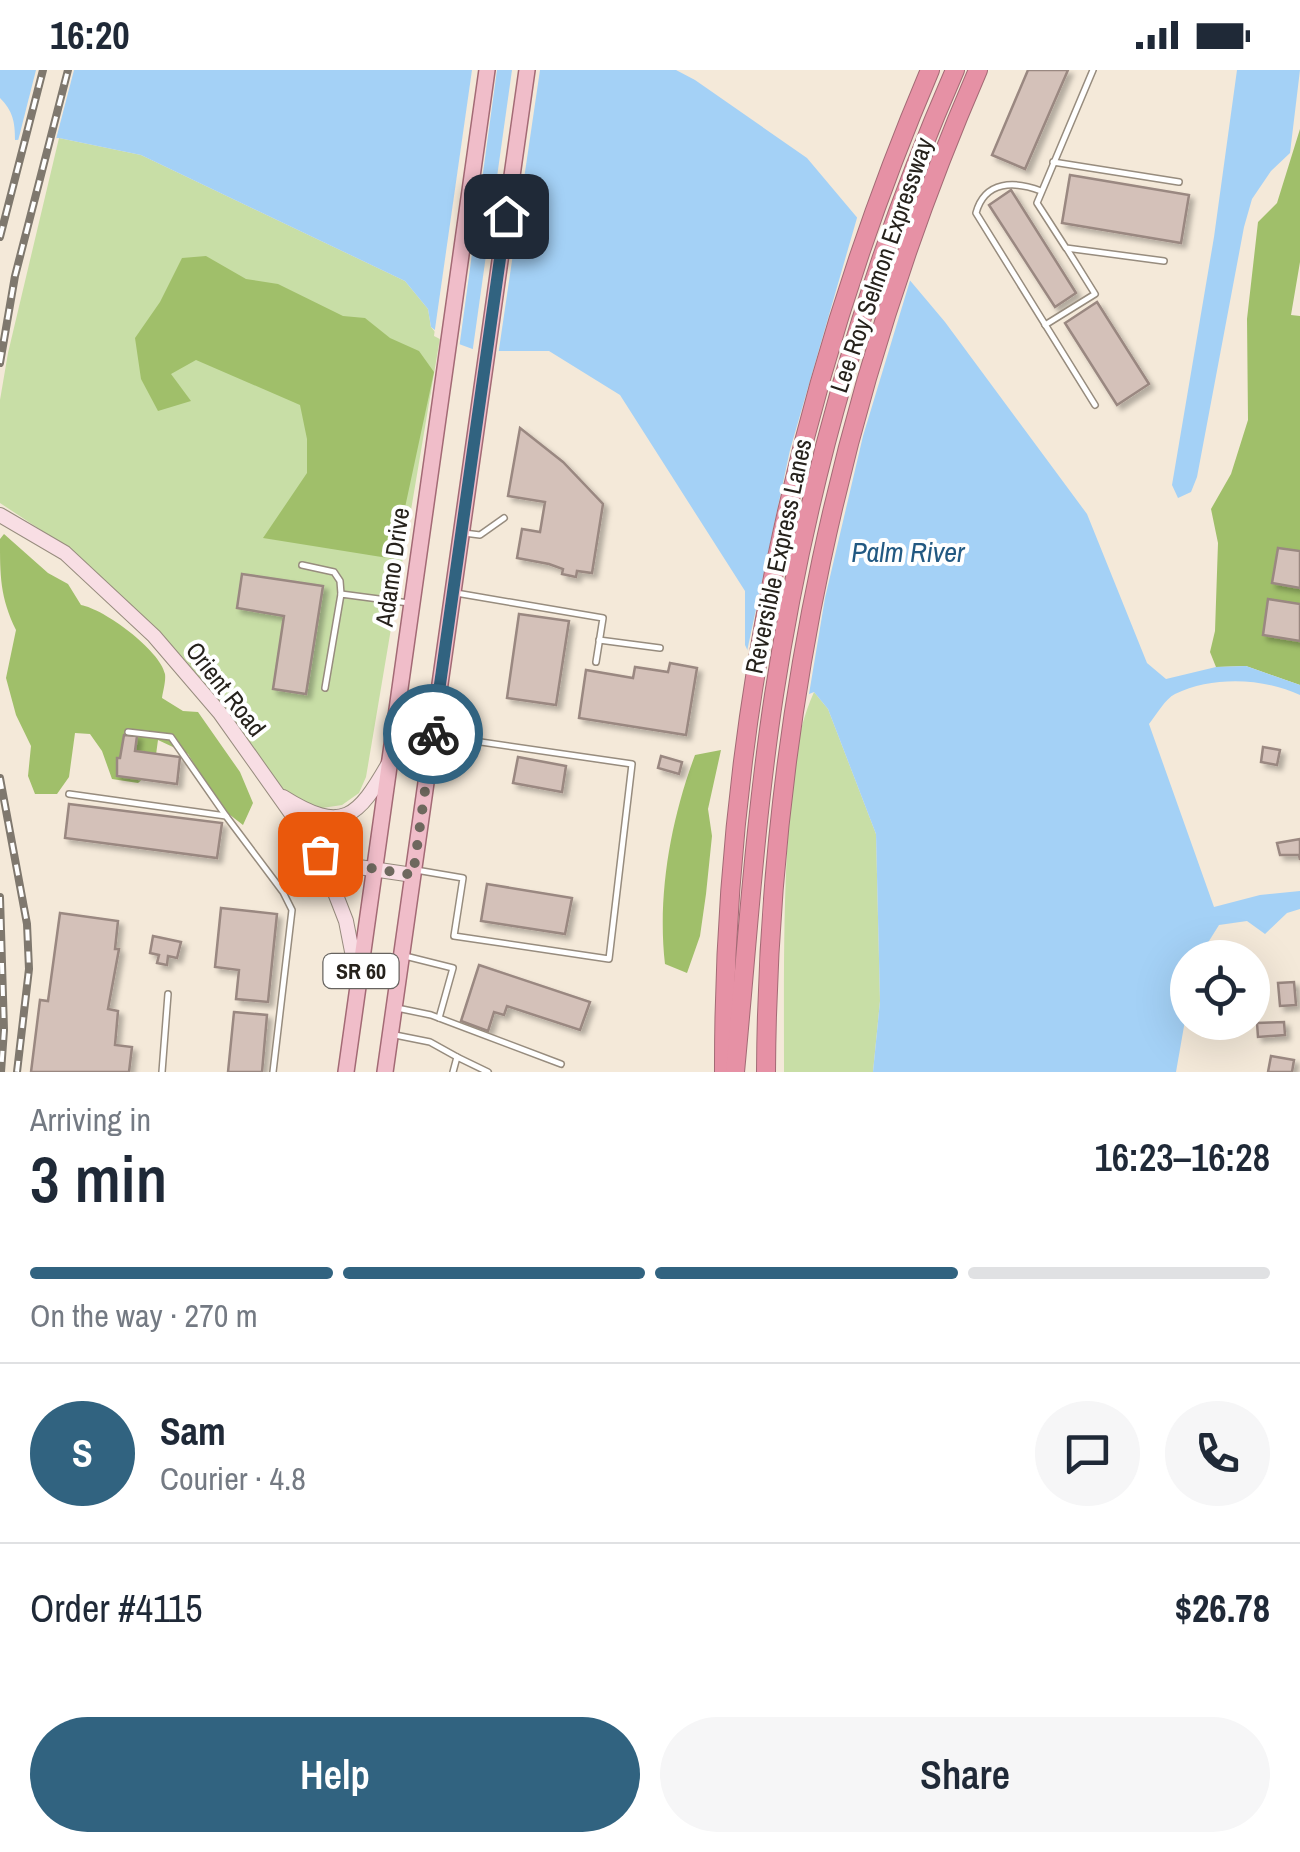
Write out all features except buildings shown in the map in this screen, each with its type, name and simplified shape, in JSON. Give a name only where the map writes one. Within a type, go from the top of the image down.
[{"type":"highway","name":"Lee Roy Selmon Expressway","points":[[724,1072],[726,948],[748,730],[772,588],[800,454],[844,301],[930,70]]},
{"type":"highway","name":"Reversible Express Lanes","points":[[735,1072],[768,743],[800,557],[853,347],[894,224],[954,70]]},
{"type":"highway","name":"Lee Roy Selmon Expressway","points":[[766,1072],[772,900],[792,717],[816,582],[850,440],[890,304],[951,133],[978,70]]},
{"type":"main road","name":"Adamo Drive","points":[[346,1072],[488,70]]},
{"type":"main road","name":"SR 60","points":[[385,1072],[527,70]]},
{"type":"street","name":"Orient Road","points":[[0,514],[65,553],[154,636],[220,713],[320,854],[346,921],[359,984]]},
{"type":"street","points":[[275,792],[306,812],[340,816],[366,803],[389,762]]},
{"type":"street","points":[[320,854],[374,870],[413,872]]},
{"type":"lane","points":[[1044,325],[1094,294],[1037,203],[1092,70]]},
{"type":"lane","points":[[1053,162],[1179,182]]},
{"type":"lane","points":[[1041,191],[1018,183],[999,186],[983,198],[976,213],[1095,404]]},
{"type":"lane","points":[[1066,248],[1164,262]]},
{"type":"lane","points":[[461,533],[480,536],[504,518]]},
{"type":"lane","points":[[302,565],[334,572],[340,580],[325,688]]},
{"type":"lane","points":[[453,593],[603,618],[596,662]]},
{"type":"lane","points":[[341,594],[412,604]]},
{"type":"lane","points":[[600,640],[660,648]]},
{"type":"lane","points":[[128,732],[171,737],[292,910],[272,1072]]},
{"type":"lane","points":[[413,872],[463,878],[454,936],[610,958],[632,764],[432,735]]},
{"type":"lane","points":[[69,794],[226,816]]},
{"type":"lane","points":[[401,956],[453,968],[438,1018]]},
{"type":"lane","points":[[162,1072],[168,994]]},
{"type":"lane","points":[[394,1008],[438,1018],[561,1064]]},
{"type":"lane","points":[[390,1034],[430,1042],[488,1072]]},
{"type":"lane","points":[[453,1072],[457,1057]]},
{"type":"green space","points":[[1300,129],[1300,262],[1291,315],[1300,316],[1300,685],[1246,666],[1216,667],[1210,652],[1215,631],[1218,543],[1211,509],[1231,474],[1248,420],[1247,319],[1258,222],[1277,203]]},
{"type":"green space","points":[[59,138],[141,155],[405,281],[428,309],[431,327],[440,338],[366,777],[359,793],[342,805],[322,808],[290,800],[186,670],[53,538],[0,503],[0,400]]},
{"type":"green space","points":[[206,256],[246,279],[278,284],[343,316],[365,318],[390,338],[419,351],[434,372],[394,559],[263,538],[307,473],[307,439],[300,405],[196,360],[171,374],[191,401],[158,411],[141,379],[135,338],[160,302],[182,258]]},
{"type":"green space","points":[[4,534],[48,573],[68,584],[81,605],[116,622],[153,654],[165,674],[162,698],[183,711],[198,712],[240,772],[253,803],[243,825],[221,808],[188,754],[158,740],[154,769],[138,783],[112,779],[102,751],[90,734],[75,733],[69,777],[57,794],[35,794],[28,776],[31,746],[16,715],[6,678],[16,630],[2,586],[0,539]]},
{"type":"green space","points":[[814,692],[828,709],[876,834],[880,1001],[873,1072],[784,1072],[786,864],[791,797],[798,744]]},
{"type":"green space","points":[[721,750],[708,809],[712,836],[700,936],[687,973],[665,964],[663,911],[668,858],[695,755]]},
{"type":"water","name":"Palm River","points":[[0,70],[676,70],[695,80],[807,158],[945,322],[1087,514],[1147,663],[1166,679],[1216,667],[1246,666],[1300,685],[1300,695],[1254,682],[1205,684],[1171,696],[1149,724],[1214,907],[1260,895],[1300,891],[1300,909],[1287,913],[1265,934],[1247,921],[1219,925],[1210,940],[1170,940],[1170,1040],[1182,1040],[1176,1072],[873,1072],[880,1001],[876,834],[828,709],[814,692],[785,704],[761,678],[745,645],[745,591],[620,395],[549,351],[478,351],[448,340],[431,327],[428,309],[405,281],[141,155],[59,138],[15,140],[12,117],[0,98]]},
{"type":"water","points":[[1237,70],[1300,70],[1290,153],[1271,171],[1252,199],[1197,477],[1191,492],[1178,498],[1172,485],[1214,237]]},
{"type":"pier","points":[[36,70],[74,70],[55,143],[17,145]]},
{"type":"pier","points":[[472,70],[497,70],[459,349],[434,336]]},
{"type":"pier","points":[[512,70],[540,70],[498,356],[477,356],[472,355]]},
{"type":"pier","points":[[859,211],[912,274],[863,436],[825,598],[808,700],[785,709],[759,683],[760,675],[746,656],[790,450]]},
{"type":"railway","points":[[0,237],[43,70]]},
{"type":"railway","points":[[0,363],[15,276],[68,70]]},
{"type":"railway","points":[[0,778],[27,924],[29,969],[17,1072]]},
{"type":"railway","points":[[0,897],[4,1030],[1,1072]]},
{"type":"way so far","points":[[320,854],[345,864],[413,875],[433,734]]},
{"type":"route","points":[[433,734],[506,216]]}]
